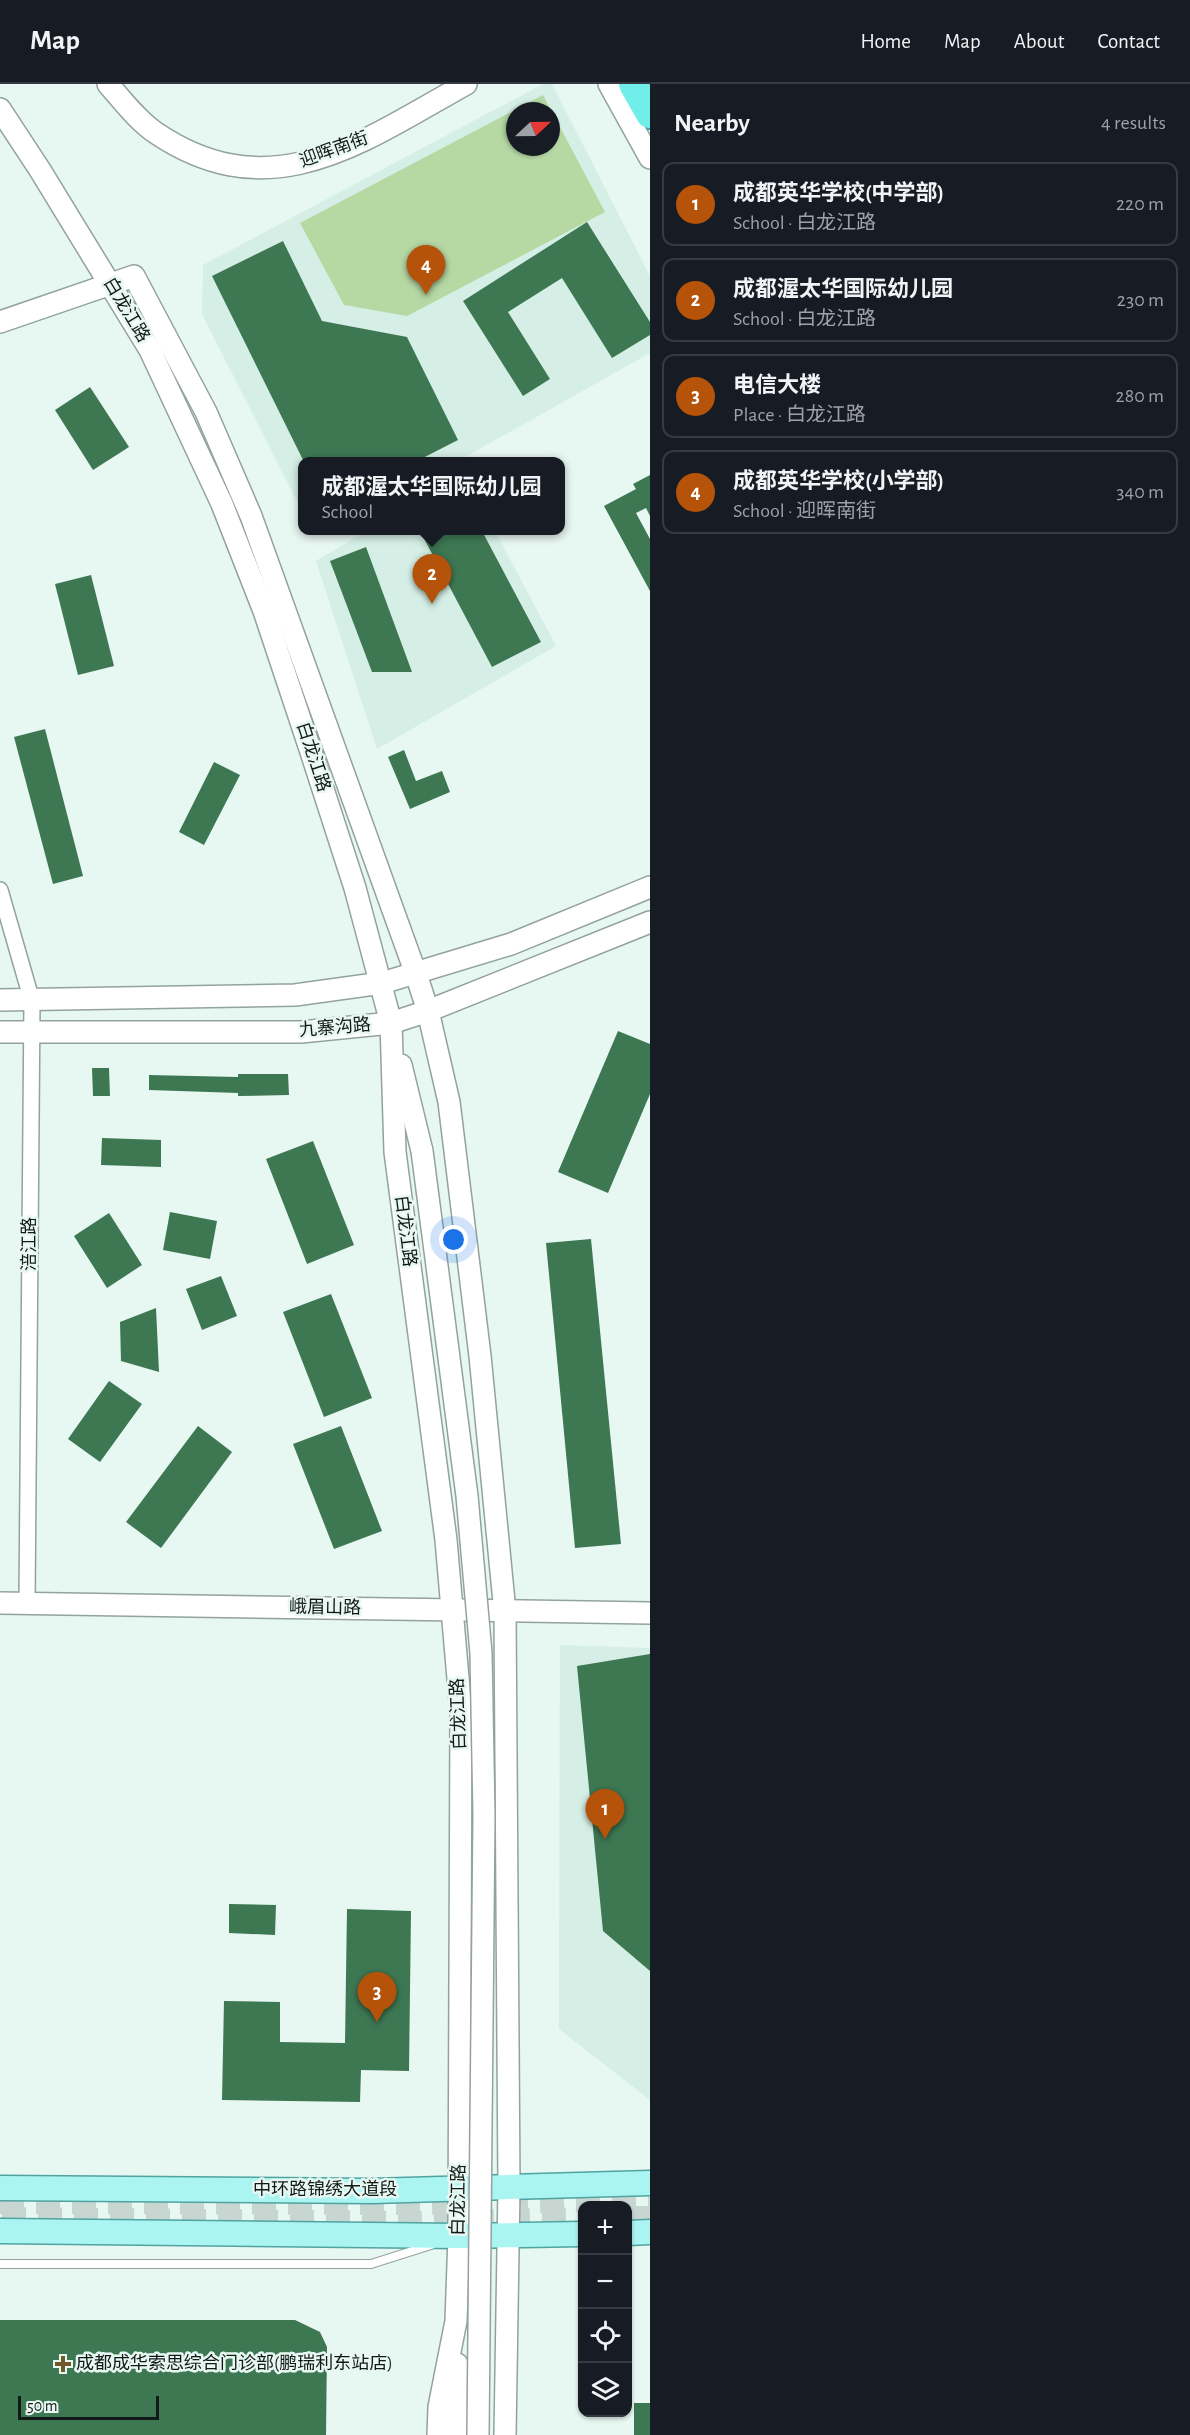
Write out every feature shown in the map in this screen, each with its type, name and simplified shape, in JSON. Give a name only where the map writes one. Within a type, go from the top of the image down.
[{"type":"highway","points":[[633,84],[650,114]]},
{"type":"main road","name":"中环路锦绣大道段","points":[[0,2188],[372,2191],[650,2183]]},
{"type":"main road","points":[[0,2231],[459,2236],[578,2234]]},
{"type":"main road","points":[[632,2233],[650,2232]]},
{"type":"street","name":"迎晖南街","points":[[108,84],[155,132],[219,164],[261,168],[288,166],[320,159],[348,149],[462,86]]},
{"type":"street","points":[[609,84],[650,158]]},
{"type":"street","name":"白龙江路","points":[[0,109],[150,350],[231,525],[264,611],[355,888],[391,1023],[395,1152],[446,1540],[461,1713],[459,2236],[456,2321],[439,2407],[438,2435]]},
{"type":"street","name":"白龙江路","points":[[110,284],[134,276],[206,412],[251,516],[417,974],[449,1102],[480,1356],[506,1612],[509,2187],[505,2435]]},
{"type":"street","points":[[0,322],[110,284]]},
{"type":"street","name":"九寨沟路","points":[[0,1000],[32,1002],[295,995],[382,984],[511,944],[650,887]]},
{"type":"street","name":"涪江路","points":[[0,890],[32,1002],[27,1602]]},
{"type":"street","name":"九寨沟路","points":[[0,1032],[32,1034],[301,1032],[391,1023],[428,1011],[650,922]]},
{"type":"street","points":[[391,1023],[422,1151],[467,1496],[481,1653],[484,1815],[478,2435]]},
{"type":"street","name":"峨眉山路","points":[[0,1603],[650,1613]]},
{"type":"street","points":[[456,2321],[457,2435]]},
{"type":"lane","points":[[0,2264],[371,2264],[459,2236]]},
{"type":"shaded area","points":[[543,84],[552,84],[650,276],[650,353],[465,457],[298,457],[298,503],[202,314],[203,265],[506,104],[506,156],[560,156],[560,102],[509,102]]},
{"type":"shaded area","points":[[360,535],[497,535],[556,646],[377,749],[316,561]]},
{"type":"shaded area","points":[[560,1645],[650,1648],[650,2100],[559,2029]]},
{"type":"green space","points":[[543,95],[547,102],[530,102]]},
{"type":"green space","points":[[506,114],[506,156],[560,156],[560,127],[605,212],[407,316],[344,305],[300,223]]},
{"type":"building","points":[[587,222],[650,322],[650,335],[612,358],[562,278],[508,312],[550,379],[523,396],[463,301]]},
{"type":"building","points":[[283,241],[322,321],[407,337],[458,440],[425,457],[302,457],[212,276]]},
{"type":"building","points":[[90,387],[129,447],[93,470],[55,410]]},
{"type":"building","points":[[650,475],[650,516],[646,508],[636,513],[650,539],[650,591],[604,506],[636,489],[633,484]]},
{"type":"building","points":[[422,535],[484,535],[541,642],[492,667]]},
{"type":"building","points":[[366,547],[412,672],[372,672],[330,561]]},
{"type":"building","points":[[91,575],[114,666],[78,675],[55,584]]},
{"type":"building","points":[[45,729],[83,876],[53,884],[14,737]]},
{"type":"building","points":[[404,750],[416,781],[442,771],[450,792],[410,809],[388,757]]},
{"type":"building","points":[[214,762],[240,775],[204,845],[179,832]]},
{"type":"building","points":[[618,1031],[650,1044],[650,1094],[608,1193],[558,1172]]},
{"type":"building","points":[[92,1068],[109,1068],[110,1096],[93,1096]]},
{"type":"building","points":[[238,1074],[288,1074],[289,1095],[238,1096],[238,1093],[149,1090],[149,1075],[238,1077]]},
{"type":"building","points":[[102,1138],[161,1140],[161,1167],[101,1165]]},
{"type":"building","points":[[313,1141],[354,1245],[307,1264],[266,1159]]},
{"type":"building","points":[[170,1212],[217,1221],[210,1259],[163,1250]]},
{"type":"building","points":[[109,1213],[142,1265],[107,1288],[74,1236]]},
{"type":"building","points":[[591,1239],[621,1544],[575,1548],[546,1243]]},
{"type":"building","points":[[221,1276],[237,1316],[202,1330],[186,1289]]},
{"type":"building","points":[[331,1294],[372,1398],[324,1417],[283,1312]]},
{"type":"building","points":[[156,1308],[159,1372],[121,1361],[120,1322]]},
{"type":"building","points":[[109,1381],[142,1404],[100,1462],[68,1439]]},
{"type":"building","points":[[198,1426],[232,1452],[161,1548],[126,1522]]},
{"type":"building","points":[[341,1426],[382,1531],[334,1549],[293,1444]]},
{"type":"building","points":[[650,1654],[650,1971],[603,1931],[577,1666]]},
{"type":"building","points":[[229,1904],[276,1905],[275,1935],[229,1933]]},
{"type":"building","points":[[347,1909],[411,1911],[409,2071],[361,2070],[360,2102],[222,2100],[224,2001],[280,2002],[280,2042],[345,2043]]},
{"type":"building","points":[[0,2320],[295,2320],[320,2332],[327,2347],[326,2435],[0,2435]]},
{"type":"building","points":[[634,2403],[650,2403],[650,2435],[634,2435]]},
{"type":"tunnel","points":[[0,2202],[421,2203],[650,2199]]},
{"type":"tunnel","points":[[632,2218],[650,2218]]},
{"type":"tunnel","points":[[2,2219],[418,2223],[578,2219]]},
{"type":"place","name":"成都英华学校(小学部)","points":[[426,295]]},
{"type":"place","name":"成都渥太华国际幼儿园","points":[[432,604]]},
{"type":"place","name":"成都英华学校(中学部)","points":[[605,1839]]},
{"type":"place","name":"电信大楼","points":[[377,2022]]},
{"type":"place","name":"成都成华索思综合门诊部(鹏瑞利东站店)","points":[[63,2364]]}]
